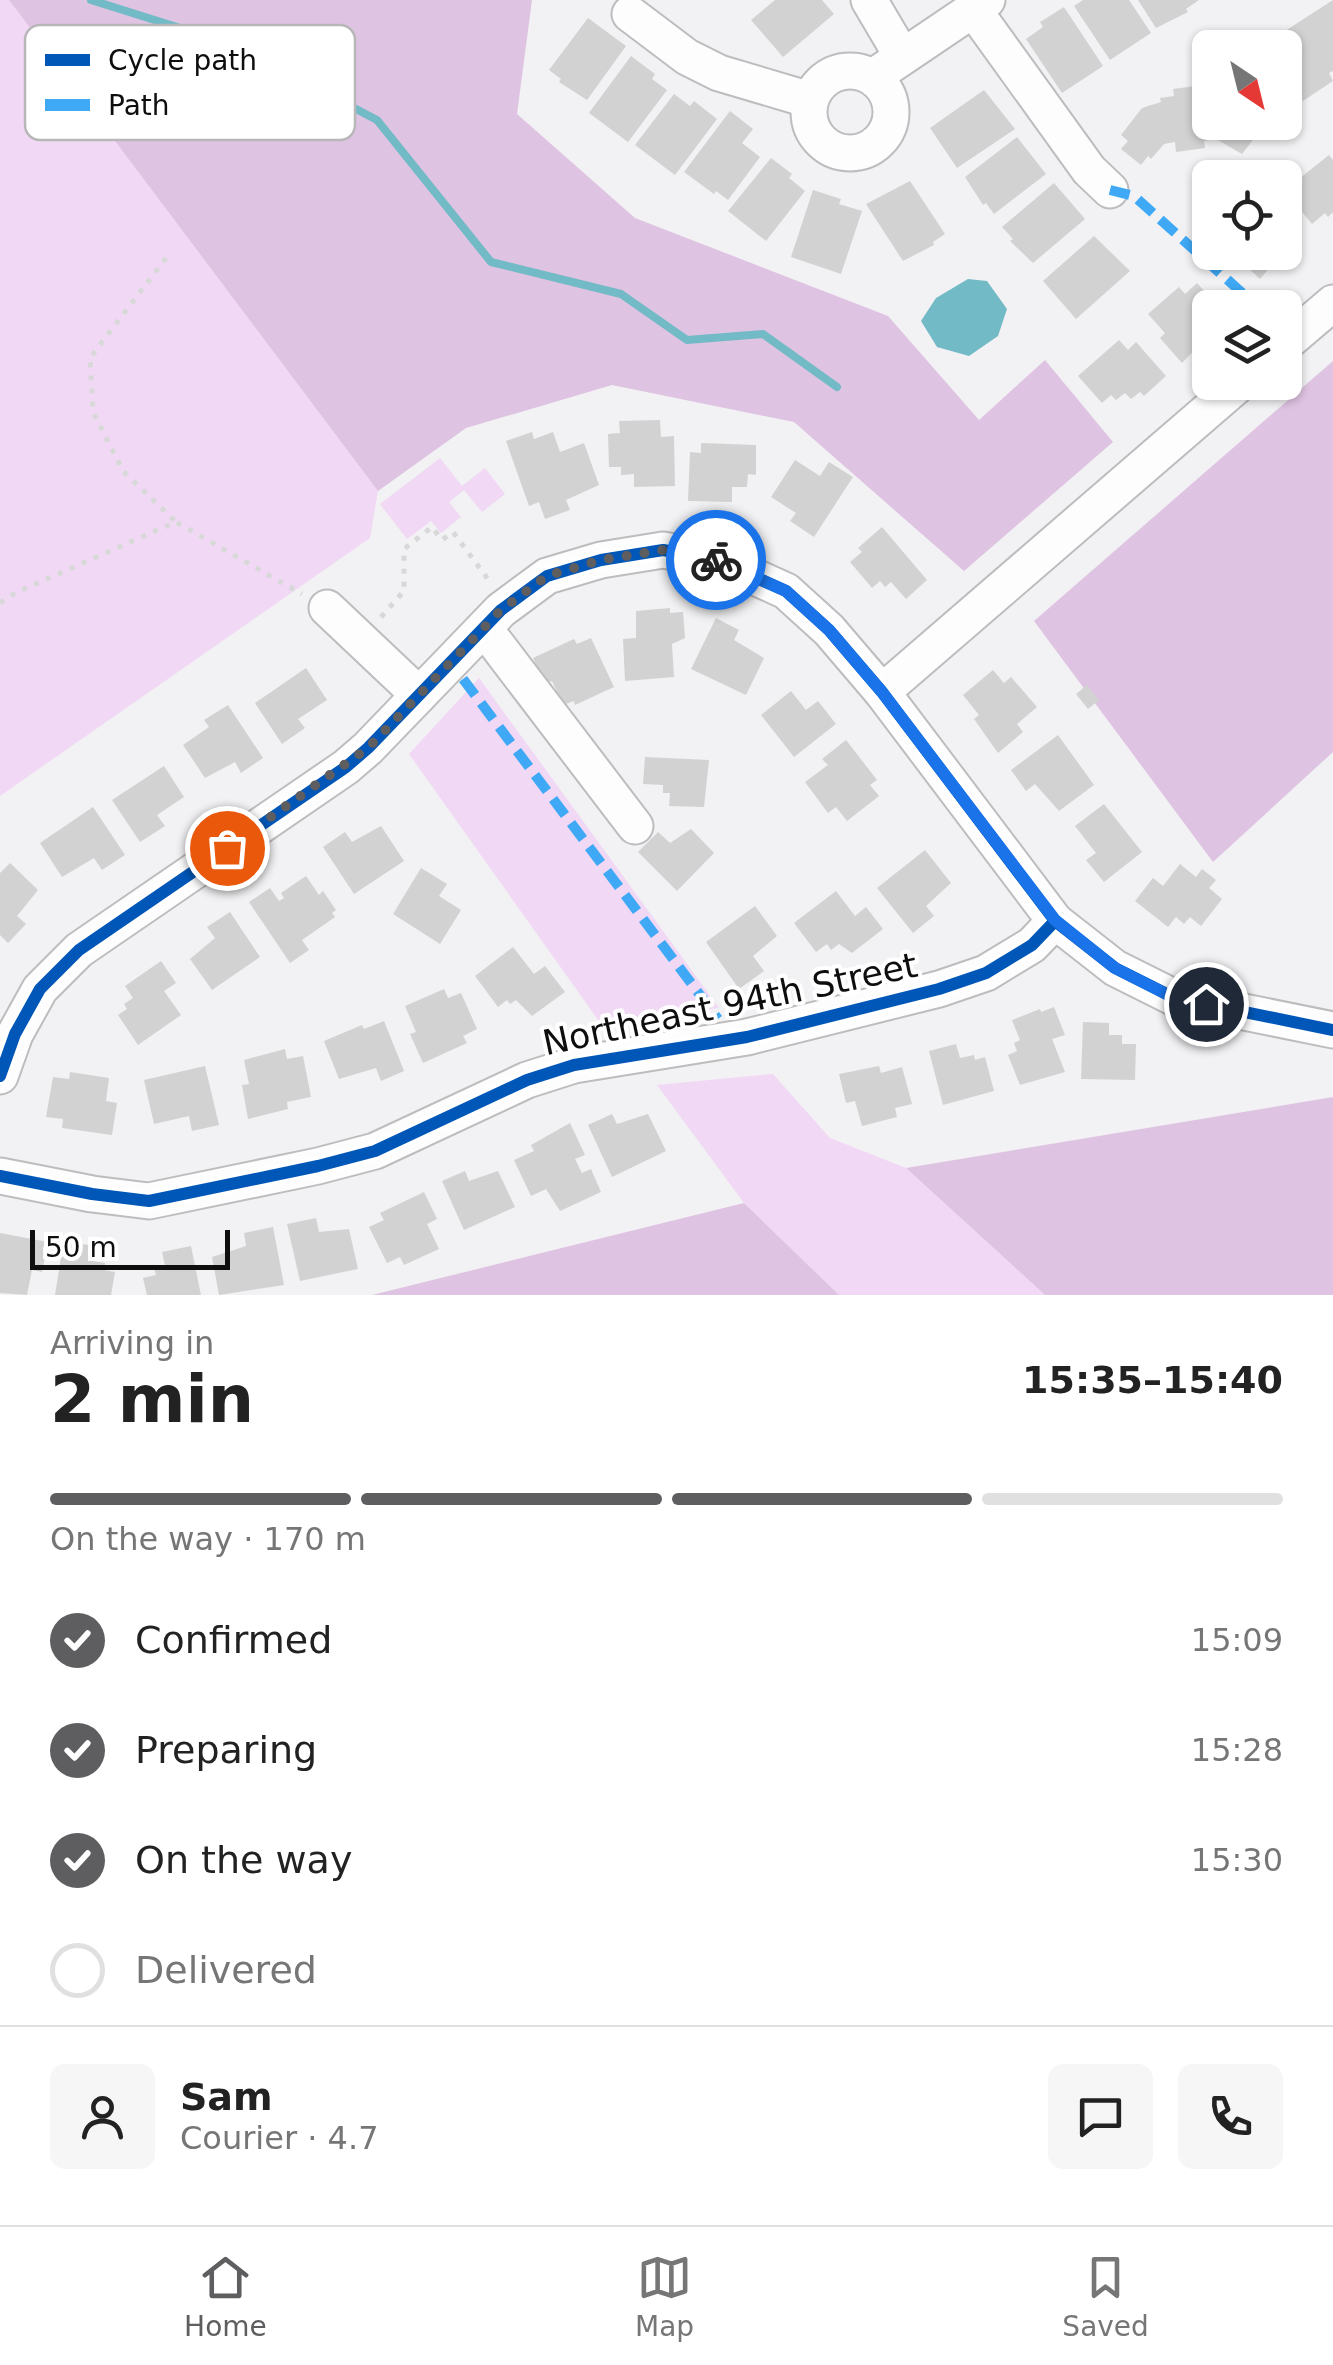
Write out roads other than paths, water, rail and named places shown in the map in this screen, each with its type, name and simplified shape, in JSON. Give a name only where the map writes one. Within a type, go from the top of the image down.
[{"type":"street","points":[[869,0],[902,56]]},
{"type":"street","points":[[873,78],[980,5],[1089,170],[1110,190]]},
{"type":"street","points":[[630,14],[687,57],[719,73],[810,100]]},
{"type":"street","points":[[861,72],[883,87],[891,113],[881,139],[857,152],[843,152],[819,139],[812,127],[810,100],[816,88],[836,73],[861,72]]},
{"type":"street","points":[[1302,329],[1333,303]]},
{"type":"street","points":[[882,692],[1220,400]]},
{"type":"street","points":[[0,1076],[15,1034],[40,989],[79,950],[346,767],[501,610],[547,576],[601,560],[663,550],[716,560],[786,591],[829,630],[882,692],[1055,920],[1115,968],[1174,998],[1333,1030]]},
{"type":"street","points":[[326,608],[418,695]]},
{"type":"street","points":[[484,628],[635,826]]},
{"type":"street","name":"Northeast 94th Street","points":[[0,1176],[92,1194],[149,1200],[318,1166],[375,1151],[527,1080],[574,1065],[747,1037],[939,989],[986,973],[1032,945],[1055,920]]},
{"type":"water","points":[[968,279],[987,281],[1007,309],[998,336],[969,356],[937,347],[921,321],[936,298]]},
{"type":"waterway","points":[[91,0],[170,25]]},
{"type":"waterway","points":[[355,108],[377,120],[491,262],[621,294],[687,340],[763,334],[837,387]]}]
